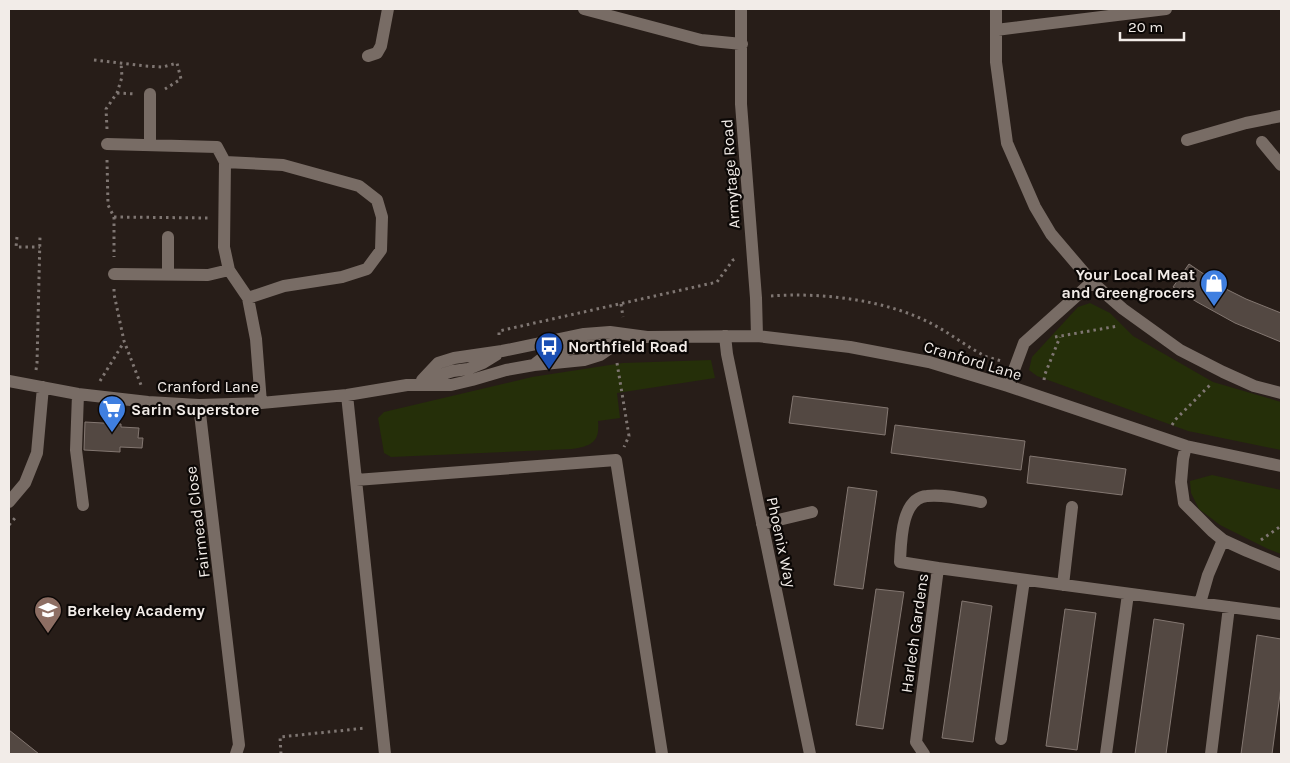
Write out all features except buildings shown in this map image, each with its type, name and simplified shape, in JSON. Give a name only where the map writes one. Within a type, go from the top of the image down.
[{"type":"street","points":[[368,56],[377,53],[381,46],[388,9]]},
{"type":"street","points":[[584,9],[702,40],[742,44]]},
{"type":"street","name":"Armytage Road","points":[[741,9],[741,104],[756,298],[757,336]]},
{"type":"street","points":[[996,9],[996,62],[1008,143],[1035,207],[1051,234],[1092,282],[1123,309],[1180,350],[1254,386],[1281,393]]},
{"type":"street","points":[[996,30],[1166,9]]},
{"type":"street","points":[[150,94],[150,145]]},
{"type":"street","points":[[1187,140],[1246,123],[1281,116]]},
{"type":"street","points":[[1262,142],[1281,165]]},
{"type":"street","points":[[107,144],[217,147],[225,162],[224,247],[229,270],[248,298],[256,338],[261,403]]},
{"type":"street","points":[[225,162],[283,165],[359,186],[377,200],[382,216],[381,250],[367,269],[342,277],[284,286],[248,298]]},
{"type":"street","points":[[168,237],[168,274]]},
{"type":"street","points":[[114,274],[208,275],[229,270]]},
{"type":"street","points":[[1008,386],[1024,342],[1092,282]]},
{"type":"street","name":"Cranford Lane","points":[[9,381],[85,395],[148,402],[199,405],[261,403],[347,395],[407,385],[453,371],[468,369],[483,363],[502,351],[584,334],[610,332],[647,337],[757,336],[850,347],[929,362],[1008,386],[1186,446],[1281,466]]},
{"type":"street","name":"Phoenix Way","points":[[725,336],[726,354],[810,754]]},
{"type":"street","name":"Cranford Lane","points":[[407,385],[451,385],[506,370],[534,365],[550,352],[585,346],[616,344],[647,337]]},
{"type":"street","points":[[9,502],[25,482],[37,453],[38,386]]},
{"type":"street","points":[[83,505],[76,450],[85,395]]},
{"type":"street","points":[[347,395],[385,754]]},
{"type":"street","name":"Fairmead Close","points":[[199,405],[238,745],[236,754]]},
{"type":"street","points":[[1186,446],[1181,482],[1184,503],[1223,540],[1281,565]]},
{"type":"street","points":[[356,480],[616,460],[662,754]]},
{"type":"street","points":[[938,568],[900,562],[906,514],[914,500],[924,496],[936,495],[981,502]]},
{"type":"street","points":[[1063,585],[1072,507]]},
{"type":"street","points":[[762,524],[812,512]]},
{"type":"street","points":[[1200,603],[1208,575],[1223,540]]},
{"type":"street","name":"Harlech Gardens","points":[[924,754],[916,742],[938,568],[1281,614]]},
{"type":"street","points":[[1001,740],[1024,580]]},
{"type":"street","points":[[1106,754],[1128,594]]},
{"type":"street","points":[[1211,754],[1229,607]]},
{"type":"path","points":[[94,60],[163,67],[177,63],[180,79]]},
{"type":"path","points":[[122,63],[122,77],[117,93],[106,109],[108,205],[114,217],[114,294],[124,341],[148,402]]},
{"type":"path","points":[[114,217],[224,218]]},
{"type":"path","points":[[38,386],[40,236]]},
{"type":"path","points":[[17,237],[16,247],[40,247]]},
{"type":"path","points":[[502,351],[499,331],[717,282],[733,260],[752,248]]},
{"type":"path","points":[[756,298],[793,294],[851,299],[875,304],[904,312],[933,324],[984,356],[1015,365]]},
{"type":"path","points":[[1038,330],[1047,338],[1060,337],[1124,325],[1132,315]]},
{"type":"path","points":[[1042,398],[1045,374],[1060,337]]},
{"type":"path","points":[[85,395],[124,341]]},
{"type":"path","points":[[616,344],[617,368],[629,436],[616,460]]},
{"type":"path","points":[[1164,438],[1176,419],[1223,372]]},
{"type":"path","points":[[281,754],[280,738],[382,726]]},
{"type":"green space","points":[[1090,303],[1110,313],[1133,336],[1213,382],[1281,402],[1281,450],[1188,431],[1037,376],[1029,370],[1032,357],[1078,307]]},
{"type":"green space","points":[[711,360],[715,378],[617,393],[620,418],[598,421],[598,434],[596,438],[585,446],[572,449],[391,457],[384,453],[378,418],[384,412],[532,377],[623,363]]},
{"type":"green space","points":[[1212,475],[1281,490],[1281,554],[1220,525],[1199,509],[1191,493],[1190,481]]},
{"type":"place","name":"Your Local Meat and Greengrocers","points":[[1214,307]]},
{"type":"place","name":"Northfield Road","points":[[549,370]]},
{"type":"place","name":"Sarin Superstore","points":[[112,433]]},
{"type":"place","name":"Berkeley Academy","points":[[48,634]]}]
